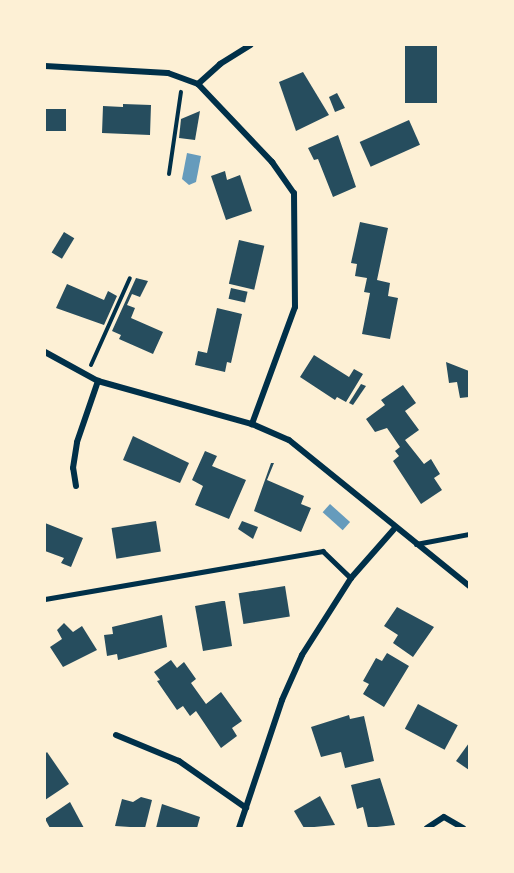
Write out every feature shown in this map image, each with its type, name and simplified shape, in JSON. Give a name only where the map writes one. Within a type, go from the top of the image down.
[{"type":"street","points":[[198,84],[220,64],[250,45]]},
{"type":"street","points":[[45,66],[183,76],[198,84],[272,162],[294,193],[296,207],[295,307],[252,424]]},
{"type":"street","points":[[45,352],[98,381],[252,424],[289,440],[394,529],[469,586]]},
{"type":"street","points":[[76,486],[73,468],[77,442],[98,381]]},
{"type":"street","points":[[239,828],[282,700],[302,655],[351,578],[394,529]]},
{"type":"street","points":[[116,735],[179,760],[246,808]]},
{"type":"street","points":[[427,828],[444,818],[463,828]]},
{"type":"lane","points":[[414,545],[469,534]]},
{"type":"lane","points":[[45,599],[323,551],[351,578]]},
{"type":"path","points":[[169,174],[183,76]]},
{"type":"path","points":[[87,375],[130,278]]},
{"type":"water","points":[[187,153],[201,156],[196,182],[189,185],[182,179]]},
{"type":"water","points":[[330,504],[350,522],[343,530],[323,512]]},
{"type":"building","points":[[405,45],[437,45],[437,103],[405,103]]},
{"type":"building","points":[[303,72],[329,115],[296,131],[279,82]]},
{"type":"building","points":[[337,93],[345,108],[335,112],[329,97]]},
{"type":"building","points":[[123,104],[151,105],[150,135],[102,133],[103,106],[123,107]]},
{"type":"building","points":[[45,109],[66,109],[66,131],[45,131]]},
{"type":"building","points":[[200,111],[195,140],[179,138],[181,119]]},
{"type":"building","points":[[409,120],[420,145],[371,167],[360,142]]},
{"type":"building","points":[[338,135],[356,187],[333,197],[318,159],[314,160],[308,148]]},
{"type":"building","points":[[225,171],[227,180],[240,175],[252,211],[226,220],[211,176]]},
{"type":"building","points":[[360,222],[388,228],[377,280],[390,283],[388,296],[398,298],[390,339],[362,334],[370,293],[364,292],[367,278],[355,276],[357,264],[351,263]]},
{"type":"building","points":[[64,232],[74,238],[62,259],[52,253]]},
{"type":"building","points":[[239,240],[264,246],[254,290],[229,284]]},
{"type":"building","points":[[136,278],[148,281],[140,297],[132,294],[127,305],[135,308],[131,318],[163,332],[153,354],[119,339],[121,335],[112,331]]},
{"type":"building","points":[[67,284],[104,300],[108,291],[117,296],[104,325],[56,308]]},
{"type":"building","points":[[231,288],[248,292],[245,303],[229,299]]},
{"type":"building","points":[[217,308],[242,314],[231,363],[227,362],[225,372],[195,365],[198,351],[207,353]]},
{"type":"building","points":[[314,355],[349,377],[354,369],[363,374],[346,402],[337,397],[335,400],[300,377]]},
{"type":"building","points":[[446,362],[469,371],[469,397],[460,398],[457,382],[449,383]]},
{"type":"building","points":[[361,384],[366,386],[353,405],[349,403]]},
{"type":"building","points":[[403,385],[416,403],[405,411],[419,430],[405,440],[424,464],[431,459],[440,474],[434,478],[442,490],[421,504],[393,461],[399,456],[395,451],[400,447],[387,428],[375,432],[366,419],[385,405],[381,400]]},
{"type":"building","points":[[133,436],[189,463],[180,483],[123,460]]},
{"type":"building","points":[[205,451],[217,456],[212,466],[246,480],[229,519],[195,505],[203,486],[192,480]]},
{"type":"building","points":[[271,463],[274,463],[267,480],[304,496],[301,504],[311,508],[301,532],[254,511]]},
{"type":"building","points":[[156,521],[161,552],[116,559],[112,528]]},
{"type":"building","points":[[242,521],[258,527],[253,539],[238,529]]},
{"type":"building","points":[[45,523],[83,538],[71,567],[61,563],[64,558],[45,551]]},
{"type":"building","points":[[285,586],[290,617],[243,624],[239,593]]},
{"type":"building","points":[[225,601],[232,646],[203,651],[195,606]]},
{"type":"building","points":[[397,607],[434,627],[413,657],[393,643],[398,635],[384,626]]},
{"type":"building","points":[[162,615],[167,647],[118,660],[117,654],[107,656],[104,635],[113,634],[112,627]]},
{"type":"building","points":[[64,623],[73,632],[82,626],[97,650],[63,667],[50,647],[62,639],[57,630]]},
{"type":"building","points":[[387,653],[409,666],[384,707],[363,694],[369,684],[363,681],[376,658],[382,661]]},
{"type":"building","points":[[171,660],[177,668],[184,662],[196,679],[191,683],[206,704],[221,692],[242,721],[232,728],[237,736],[221,748],[196,711],[190,716],[183,706],[177,710],[157,681],[160,680],[154,672]]},
{"type":"building","points":[[418,704],[458,725],[445,750],[405,729]]},
{"type":"building","points":[[349,715],[350,719],[364,716],[374,761],[345,768],[341,752],[321,757],[311,727]]},
{"type":"building","points":[[469,743],[469,770],[456,761]]},
{"type":"building","points":[[47,752],[69,784],[45,800],[45,754]]},
{"type":"building","points":[[380,778],[395,825],[368,828],[363,807],[357,809],[351,785]]},
{"type":"building","points":[[320,796],[335,825],[304,828],[294,811]]},
{"type":"building","points":[[141,797],[152,800],[145,828],[115,826],[122,799],[133,802]]},
{"type":"building","points":[[70,802],[84,828],[50,828],[45,819]]},
{"type":"building","points":[[162,804],[200,817],[197,828],[156,828]]}]
